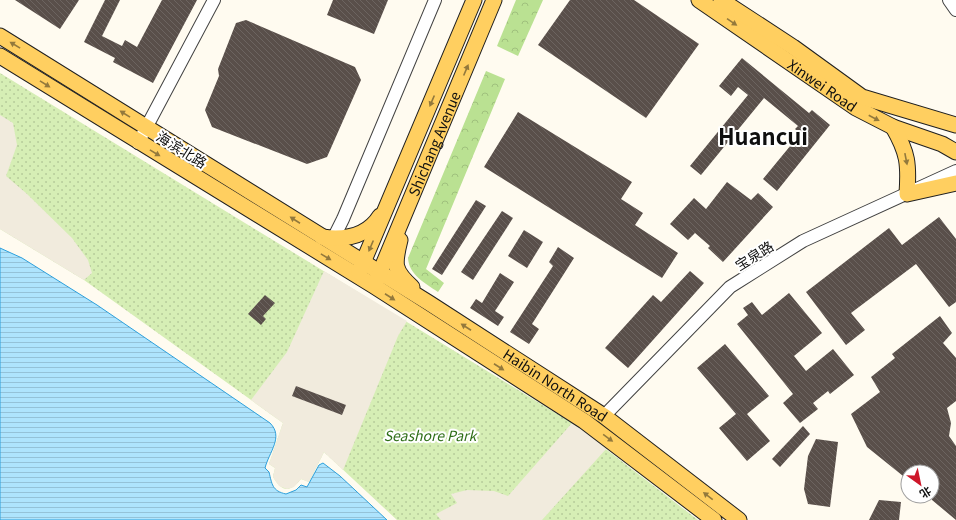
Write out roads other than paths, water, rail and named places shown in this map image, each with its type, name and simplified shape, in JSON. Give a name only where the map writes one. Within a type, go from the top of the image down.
[{"type":"main road","name":"Shichang Avenue","points":[[360,270],[474,0]]},
{"type":"main road","name":"Shichang Avenue","points":[[377,280],[494,0]]},
{"type":"main road","name":"Xinwei Road","points":[[699,0],[856,108],[893,127],[942,144],[956,152]]},
{"type":"main road","name":"Xinwei Road","points":[[722,0],[793,47],[862,97],[956,125]]},
{"type":"main road","name":"海滨北路","points":[[0,36],[328,239],[360,270]]},
{"type":"main road","name":"海滨北路","points":[[0,56],[138,142],[360,270]]},
{"type":"main road","points":[[893,127],[904,147],[909,172],[908,194],[956,183]]},
{"type":"main road","points":[[328,239],[365,232],[377,220],[391,199]]},
{"type":"main road","points":[[407,211],[397,255],[396,267],[400,276],[428,303]]},
{"type":"main road","name":"Haibin North Road","points":[[360,270],[588,423],[714,520]]},
{"type":"main road","name":"Haibin North Road","points":[[377,280],[428,303],[604,416],[739,520]]},
{"type":"street","points":[[138,142],[148,128],[214,0]]},
{"type":"street","points":[[328,239],[435,0]]},
{"type":"street","points":[[948,0],[956,10]]},
{"type":"street","name":"宝泉路","points":[[604,416],[730,287],[803,241],[956,171]]},
{"type":"water","points":[[0,248],[22,258],[97,305],[270,423],[274,428],[276,439],[265,468],[269,472],[275,489],[286,494],[296,490],[301,485],[307,487],[319,465],[323,463],[340,476],[387,520],[0,520]]},
{"type":"district","name":"Huancui","points":[[763,135]]},
{"type":"park label","name":"Seashore Park","points":[[430,435]]}]
